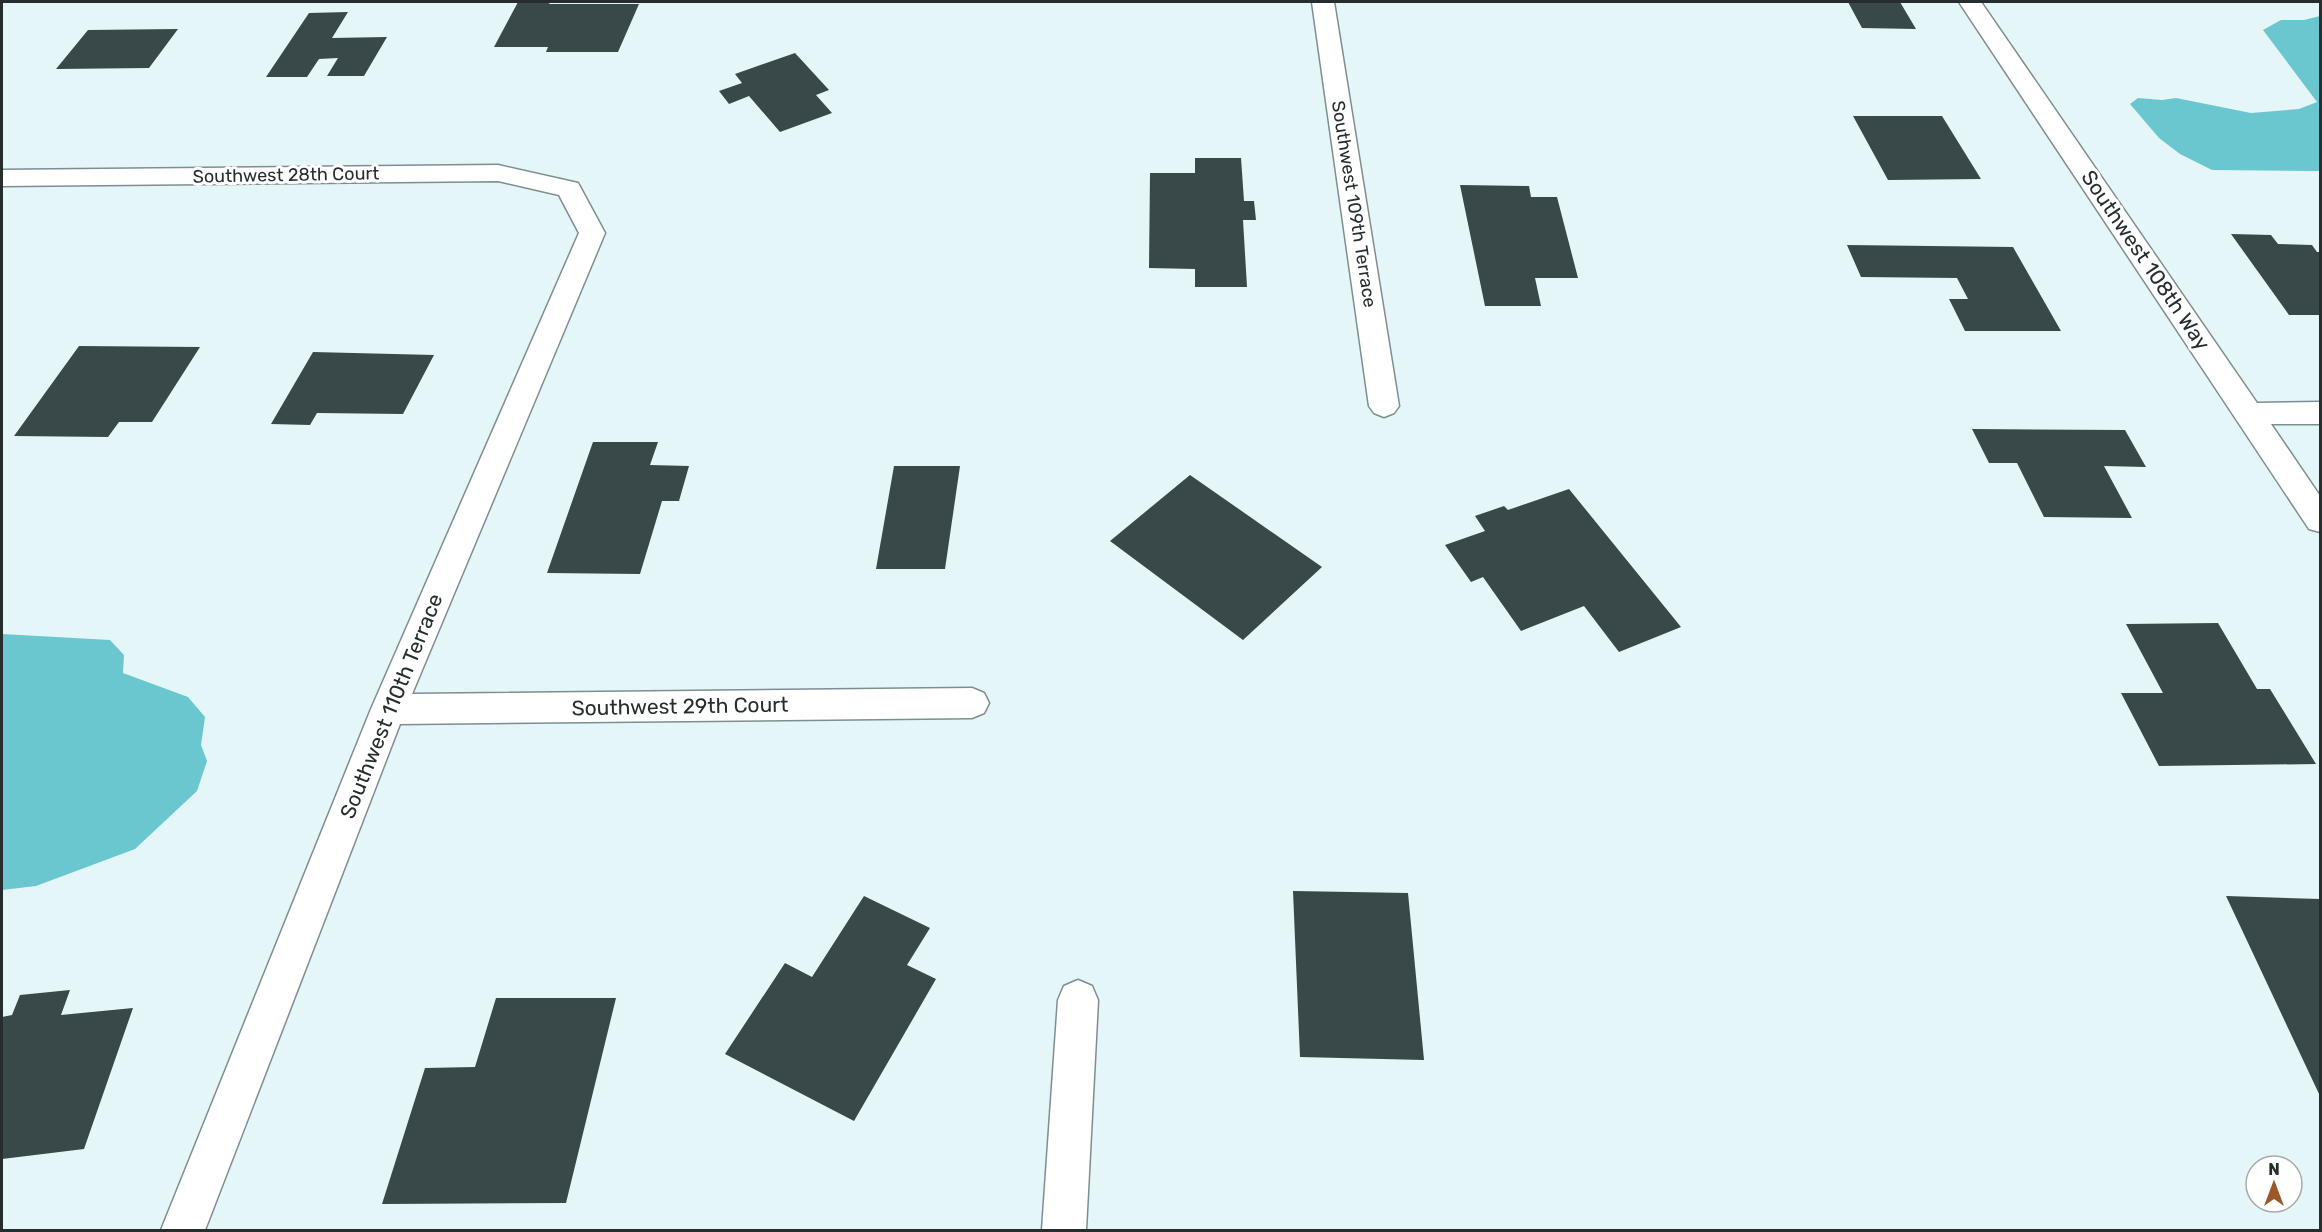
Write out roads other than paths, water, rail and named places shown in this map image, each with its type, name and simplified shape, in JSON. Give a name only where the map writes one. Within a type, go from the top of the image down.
[{"type":"street","name":"Southwest 109th Terrace","points":[[1323,2],[1384,406]]},
{"type":"street","name":"Southwest 108th Way","points":[[1970,2],[2320,520]]},
{"type":"street","name":"Southwest 28th Court","points":[[2,178],[498,173],[569,189]]},
{"type":"street","name":"Southwest 110th Terrace","points":[[183,1230],[388,710],[592,233],[569,189]]},
{"type":"street","points":[[2250,414],[2320,413]]},
{"type":"street","name":"Southwest 29th Court","points":[[388,710],[972,703]]},
{"type":"street","points":[[1064,1230],[1078,1000]]},
{"type":"water","points":[[2320,16],[2320,171],[2212,170],[2180,154],[2159,138],[2130,104],[2138,98],[2162,100],[2176,98],[2251,113],[2299,109],[2317,102],[2263,30],[2281,20],[2304,20]]},
{"type":"water","points":[[2,634],[110,640],[124,655],[123,673],[188,697],[205,717],[201,745],[207,761],[197,791],[135,849],[36,886],[2,890]]}]
